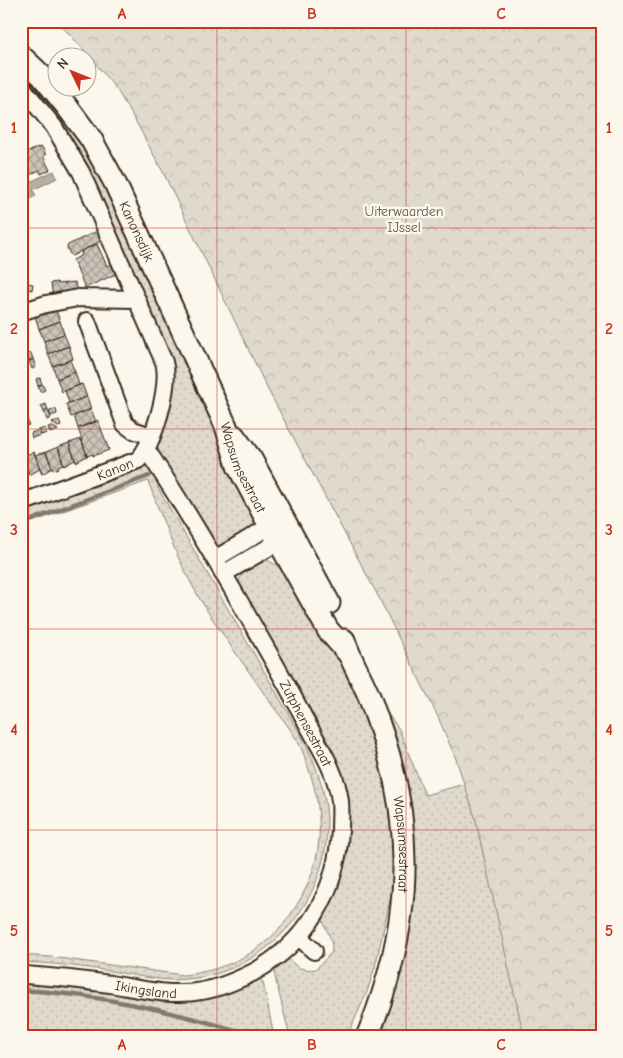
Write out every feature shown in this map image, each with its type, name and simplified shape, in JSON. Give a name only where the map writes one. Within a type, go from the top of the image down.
[{"type":"street","name":"Kanonsdijk","points":[[21,56],[42,76],[95,146],[115,183],[226,426]]},
{"type":"street","name":"Kanonsdijk","points":[[21,86],[45,114],[72,155],[137,299],[166,369],[159,414],[148,442]]},
{"type":"street","points":[[24,311],[46,304],[78,298],[137,299]]},
{"type":"street","points":[[87,321],[123,422],[148,442]]},
{"type":"street","name":"Wapsumsestraat","points":[[226,426],[238,466],[339,622],[349,654],[368,695],[385,740],[396,787],[403,830],[404,901],[400,930],[391,969],[380,1007],[367,1037]]},
{"type":"street","name":"Kanon","points":[[21,503],[134,463],[142,456],[148,442]]},
{"type":"street","name":"Zutphensestraat","points":[[148,442],[165,476],[224,574],[322,750],[330,765],[340,800],[339,850],[333,875],[322,903],[299,937],[267,964]]},
{"type":"street","points":[[215,559],[279,532]]},
{"type":"street","points":[[224,574],[279,532]]},
{"type":"street","points":[[299,937],[314,951]]},
{"type":"street","name":"Ikingsland","points":[[21,975],[54,977],[177,993],[201,992],[245,976],[267,964]]},
{"type":"green space","name":"Uiterwaarden IJssel","points":[[57,21],[602,21],[602,1037],[524,1037],[475,817],[456,759],[438,717],[378,596],[267,388],[163,172],[117,90],[98,67],[98,48],[82,48]]},
{"type":"green space","points":[[21,67],[78,137],[99,172],[133,250],[202,392],[256,522],[254,527],[218,551],[159,455],[158,447],[171,381],[84,169],[21,79]]},
{"type":"green space","points":[[150,465],[160,477],[158,488],[305,742],[318,774],[326,807],[326,839],[321,869],[309,897],[292,922],[271,944],[246,961],[218,973],[178,980],[45,963],[21,962],[21,955],[51,957],[183,975],[215,969],[244,957],[270,939],[291,914],[302,897],[315,861],[319,843],[318,806],[314,787],[301,748],[292,732],[198,596],[174,548],[148,481],[21,526],[21,508],[31,505],[36,507],[133,473],[136,467]]},
{"type":"green space","points":[[267,560],[280,567],[297,586],[348,672],[370,724],[389,792],[396,873],[375,967],[367,992],[347,1037],[290,1037],[275,977],[276,965],[286,956],[299,967],[316,969],[332,952],[330,939],[323,921],[325,915],[324,908],[344,822],[293,686],[296,683],[294,679],[290,681],[238,592],[238,585],[245,570],[254,563]]},
{"type":"green space","points":[[382,706],[399,729],[425,795],[471,782],[602,1030],[592,1037],[381,1037],[394,998],[406,947]]},
{"type":"green space","points":[[254,978],[255,981],[260,979],[263,982],[274,1037],[82,1037],[21,1030],[21,979],[149,996]]},
{"type":"shaded area","points":[[54,171],[57,178],[33,190],[36,196],[21,203],[21,193],[24,192],[21,186]]},
{"type":"building","points":[[38,147],[42,147],[46,155],[43,156],[50,170],[41,174],[39,170],[30,175],[21,156]]},
{"type":"building","points":[[97,231],[101,241],[72,256],[70,254],[67,248],[68,245]]},
{"type":"building","points":[[97,244],[107,266],[111,264],[116,274],[85,288],[73,260],[82,255],[81,251]]},
{"type":"building","points":[[21,282],[33,284],[32,290],[21,288]]},
{"type":"building","points":[[57,282],[58,284],[75,282],[77,294],[53,298],[51,283]]},
{"type":"building","points":[[55,308],[60,321],[39,329],[35,316]]},
{"type":"building","points":[[60,321],[64,334],[44,341],[39,329]]},
{"type":"building","points":[[25,334],[27,342],[23,344],[21,335]]},
{"type":"building","points":[[64,334],[69,346],[48,354],[44,341]]},
{"type":"building","points":[[69,346],[73,359],[53,366],[48,354]]},
{"type":"building","points":[[31,353],[33,359],[29,361],[27,354]]},
{"type":"building","points":[[33,359],[36,367],[32,369],[29,361]]},
{"type":"building","points":[[70,360],[75,372],[57,379],[53,366]]},
{"type":"building","points":[[75,372],[79,385],[82,384],[62,392],[57,379]]},
{"type":"building","points":[[40,378],[42,384],[38,386],[36,379]]},
{"type":"building","points":[[42,384],[45,390],[40,392],[38,386]]},
{"type":"building","points":[[82,384],[87,397],[69,403],[65,391],[62,392]]},
{"type":"building","points":[[87,397],[91,409],[71,417],[66,404]]},
{"type":"building","points":[[46,404],[48,410],[44,412],[41,406]]},
{"type":"building","points":[[23,406],[29,425],[21,428],[21,407]]},
{"type":"building","points":[[56,409],[57,414],[51,416],[49,411]]},
{"type":"building","points":[[91,409],[96,422],[78,428],[74,416]]},
{"type":"building","points":[[48,410],[51,418],[47,420],[44,412]]},
{"type":"building","points":[[59,420],[61,426],[58,427],[51,422]]},
{"type":"building","points":[[98,420],[109,450],[93,456],[93,454],[87,456],[78,428]]},
{"type":"building","points":[[51,426],[58,430],[50,433],[48,427]]},
{"type":"building","points":[[45,428],[47,433],[41,435],[39,430]]},
{"type":"building","points":[[39,430],[41,435],[32,438],[31,433]]},
{"type":"building","points":[[81,439],[87,456],[76,462],[69,443]]},
{"type":"building","points":[[69,443],[76,462],[75,460],[64,466],[58,447]]},
{"type":"building","points":[[58,447],[64,466],[63,464],[53,470],[46,452]]},
{"type":"building","points":[[34,452],[42,474],[40,469],[29,475],[22,453],[23,456]]},
{"type":"building","points":[[46,452],[53,470],[52,468],[42,474],[35,455]]},
{"type":"building","points":[[22,453],[29,475],[28,473],[21,478]]},
{"type":"waterway","points":[[21,524],[149,476]]},
{"type":"waterway","points":[[21,990],[110,1000],[169,1012],[255,1036]]}]
